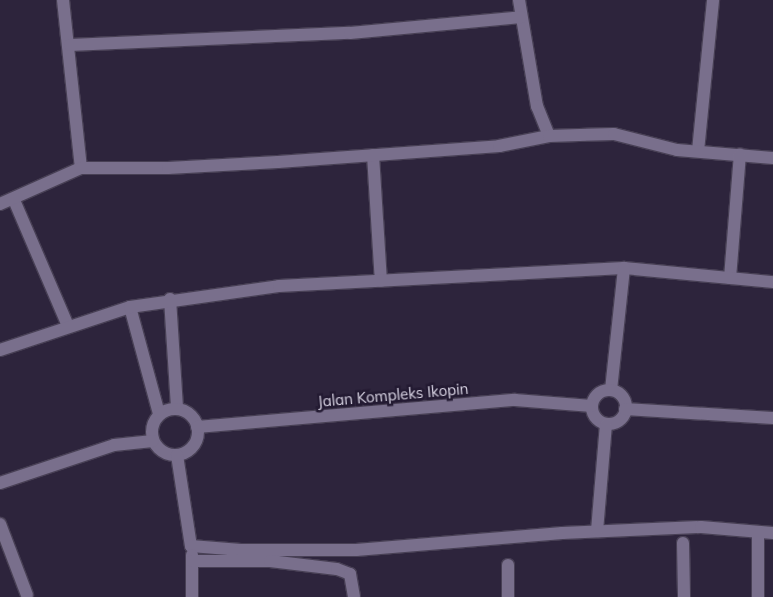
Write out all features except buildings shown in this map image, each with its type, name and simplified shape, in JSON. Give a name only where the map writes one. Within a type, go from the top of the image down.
[{"type":"street","points":[[63,0],[70,45],[81,168]]},
{"type":"street","points":[[519,0],[536,106],[549,136]]},
{"type":"street","points":[[698,151],[712,0]]},
{"type":"street","points":[[70,45],[350,33],[521,17]]},
{"type":"street","points":[[0,204],[14,200],[81,168],[168,168],[499,146],[549,136],[614,134],[677,150],[773,158]]},
{"type":"street","points":[[373,154],[381,281]]},
{"type":"street","points":[[730,278],[740,154]]},
{"type":"street","points":[[14,200],[68,326]]},
{"type":"street","points":[[611,390],[624,268]]},
{"type":"street","points":[[0,350],[130,307],[170,299],[279,286],[624,268],[773,282]]},
{"type":"street","points":[[170,299],[177,408]]},
{"type":"street","points":[[130,307],[159,414]]},
{"type":"street","points":[[611,390],[622,397],[626,409],[622,417],[606,424],[596,418],[592,406],[598,394],[611,390]]},
{"type":"street","name":"Jalan Kompleks Ikopin","points":[[197,427],[515,400],[592,406]]},
{"type":"street","points":[[177,408],[194,418],[197,427],[193,446],[177,455],[167,454],[153,441],[152,427],[159,414],[177,408]]},
{"type":"street","points":[[626,409],[773,418]]},
{"type":"street","points":[[597,531],[606,424]]},
{"type":"street","points":[[0,483],[114,445],[153,441]]},
{"type":"street","points":[[177,455],[191,546],[192,597]]},
{"type":"street","points":[[0,524],[27,595]]},
{"type":"street","points":[[191,546],[241,550],[356,550],[597,531],[701,527],[773,533]]},
{"type":"street","points":[[758,532],[758,597]]},
{"type":"street","points":[[683,543],[684,597]]},
{"type":"street","points":[[192,562],[270,561],[337,569],[350,574],[354,597]]},
{"type":"street","points":[[508,565],[508,597]]}]
